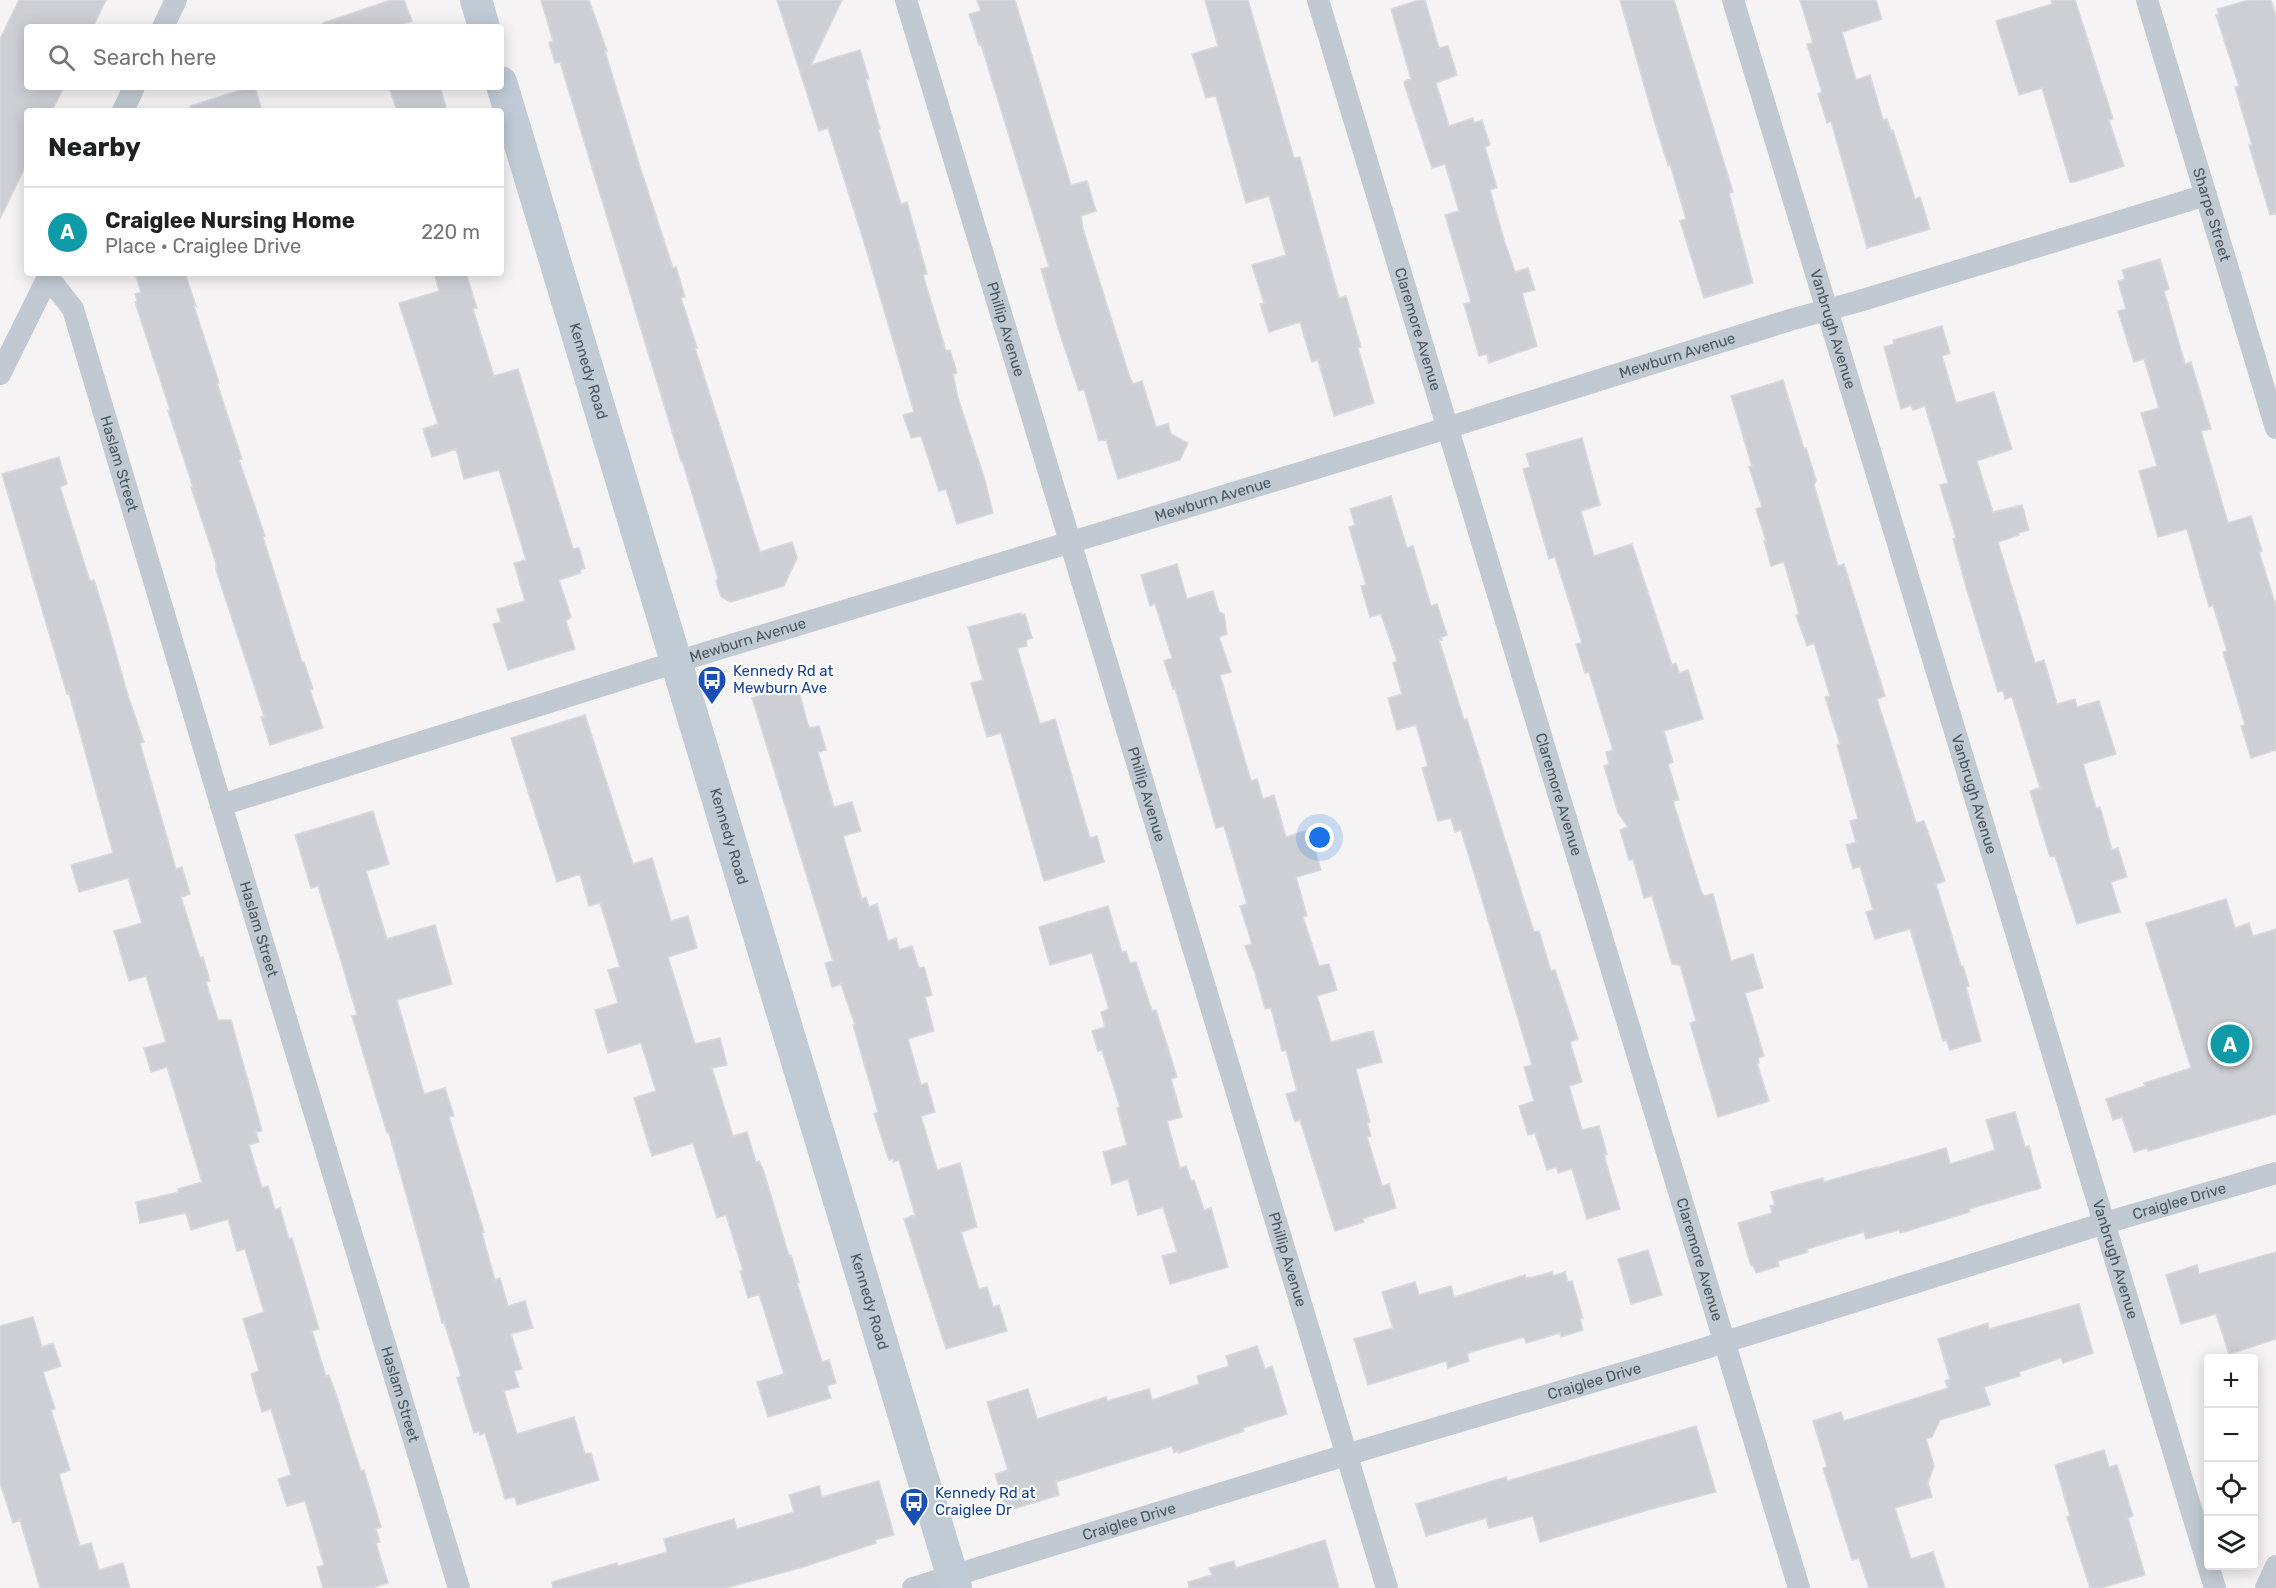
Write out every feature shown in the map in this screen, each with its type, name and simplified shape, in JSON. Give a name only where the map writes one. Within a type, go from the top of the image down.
[{"type":"street","points":[[164,24],[176,0]]},
{"type":"street","points":[[476,0],[483,24]]},
{"type":"street","name":"Phillip Avenue","points":[[906,0],[1387,1588]]},
{"type":"street","name":"Claremore Avenue","points":[[1318,0],[1799,1588]]},
{"type":"street","name":"Vanbrugh Avenue","points":[[1733,0],[2215,1588]]},
{"type":"street","name":"Sharpe Street","points":[[2147,0],[2276,428]]},
{"type":"street","points":[[124,108],[133,90]]},
{"type":"street","name":"Kennedy Road","points":[[503,90],[954,1582]]},
{"type":"street","name":"Mewburn Avenue","points":[[221,805],[676,663],[2206,195]]},
{"type":"street","points":[[0,374],[49,276]]},
{"type":"street","name":"Haslam Street","points":[[50,276],[73,309],[459,1588]]},
{"type":"street","name":"Craiglee Drive","points":[[913,1588],[954,1582],[1346,1455],[2276,1173]]},
{"type":"street","points":[[2266,1588],[2276,1566]]},
{"type":"building","points":[[19,0],[106,0],[94,24],[24,24],[24,90],[62,90],[54,108],[24,108],[24,169],[0,219],[0,39]]},
{"type":"building","points":[[391,0],[404,0],[412,21],[402,24],[323,23]]},
{"type":"building","points":[[541,0],[589,0],[607,51],[605,51],[641,170],[673,268],[676,267],[685,297],[681,298],[697,348],[695,348],[760,552],[792,542],[797,558],[784,586],[731,602],[721,597],[716,581],[718,578],[560,62],[555,63],[549,43],[553,41]]},
{"type":"building","points":[[777,0],[842,0],[811,65],[860,50],[869,79],[866,80],[880,129],[878,129],[901,204],[907,202],[927,274],[923,275],[946,351],[950,350],[957,373],[953,374],[958,398],[984,477],[993,513],[957,524],[946,489],[939,491],[921,436],[911,438],[903,415],[914,412],[864,242],[828,128],[819,131]]},
{"type":"building","points":[[977,0],[1015,0],[1071,185],[1087,181],[1096,211],[1081,216],[1083,229],[1131,381],[1133,384],[1142,381],[1156,427],[1168,424],[1171,434],[1188,443],[1180,460],[1118,479],[1106,440],[1099,441],[1084,389],[1079,391],[1059,331],[1041,269],[1049,267],[981,44],[979,45],[969,14],[981,11]]},
{"type":"building","points":[[1205,0],[1248,0],[1294,158],[1300,157],[1339,298],[1346,296],[1374,403],[1334,416],[1318,360],[1312,362],[1300,322],[1269,332],[1260,304],[1264,303],[1252,265],[1286,255],[1269,196],[1246,203],[1216,96],[1206,98],[1192,54],[1218,46]]},
{"type":"building","points":[[1425,0],[1439,48],[1448,46],[1457,75],[1436,83],[1449,126],[1473,118],[1474,123],[1482,120],[1490,145],[1485,147],[1497,188],[1490,190],[1504,240],[1515,272],[1528,268],[1535,290],[1522,293],[1537,346],[1489,363],[1487,354],[1479,356],[1464,304],[1471,302],[1445,215],[1459,211],[1445,164],[1432,168],[1404,83],[1411,79],[1391,9]]},
{"type":"building","points":[[1620,0],[1674,0],[1733,192],[1729,193],[1753,283],[1704,298],[1680,221],[1686,219],[1654,120]]},
{"type":"building","points":[[1800,0],[1876,0],[1882,19],[1842,32],[1856,80],[1870,75],[1883,120],[1887,119],[1891,131],[1893,130],[1915,199],[1920,197],[1930,229],[1867,248],[1831,121],[1827,123],[1818,94],[1822,92],[1807,44],[1813,43]]},
{"type":"building","points":[[2051,0],[2075,0],[2113,119],[2109,120],[2124,166],[2074,182],[2070,182],[2042,88],[2019,95],[1996,21],[2052,4]]},
{"type":"building","points":[[2249,0],[2271,0],[2276,16],[2276,214],[2270,215],[2235,87],[2239,86],[2216,15],[2219,14],[2217,9]]},
{"type":"building","points":[[241,90],[256,90],[261,108],[190,108],[190,106]]},
{"type":"building","points":[[390,90],[441,90],[446,108],[396,108]]},
{"type":"building","points":[[2160,259],[2169,289],[2164,291],[2185,364],[2191,362],[2211,429],[2201,431],[2228,523],[2251,516],[2262,551],[2259,552],[2276,606],[2276,750],[2251,758],[2241,726],[2245,725],[2223,652],[2227,651],[2213,605],[2209,607],[2187,529],[2158,537],[2139,471],[2157,466],[2141,413],[2159,408],[2144,359],[2134,362],[2118,311],[2126,309],[2118,281],[2125,279],[2122,270]]},
{"type":"building","points":[[136,276],[186,276],[242,459],[239,460],[265,536],[263,537],[302,662],[304,662],[313,689],[310,690],[323,728],[270,745],[261,717],[264,716],[216,570],[216,563],[168,411],[170,410],[135,302],[137,301],[135,294],[141,292]]},
{"type":"building","points":[[435,276],[467,276],[477,308],[473,309],[494,376],[518,369],[573,549],[579,548],[585,568],[580,570],[581,573],[559,580],[571,617],[566,621],[575,649],[508,670],[493,624],[501,622],[497,609],[525,601],[514,563],[526,560],[499,470],[464,479],[456,449],[432,457],[423,429],[438,424],[399,303],[439,291]]},
{"type":"building","points":[[1942,326],[1950,353],[1942,356],[1956,403],[1994,392],[2012,449],[1977,461],[1993,512],[2022,505],[2029,530],[1998,542],[2035,663],[2044,660],[2057,704],[2075,699],[2077,707],[2099,701],[2116,754],[2083,764],[2096,808],[2100,807],[2112,850],[2118,848],[2127,877],[2111,882],[2120,912],[2077,924],[2055,856],[2050,857],[2030,791],[2040,788],[2012,697],[2005,699],[2003,691],[1998,692],[1966,587],[1953,539],[1956,538],[1940,485],[1948,483],[1925,406],[1913,410],[1911,405],[1901,409],[1884,347],[1894,344],[1893,340]]},
{"type":"building","points":[[1783,380],[1816,480],[1814,485],[1838,566],[1844,564],[1885,696],[1877,699],[1916,823],[1924,821],[1945,881],[1936,884],[1969,986],[1966,987],[1981,1041],[1950,1050],[1946,1040],[1943,1041],[1910,929],[1875,939],[1866,912],[1873,910],[1860,866],[1853,869],[1846,845],[1856,842],[1850,821],[1858,819],[1837,745],[1840,744],[1825,697],[1830,696],[1814,643],[1807,646],[1796,615],[1799,614],[1784,562],[1771,566],[1756,509],[1762,507],[1731,396]]},
{"type":"building","points":[[1582,438],[1600,505],[1581,511],[1594,556],[1632,544],[1672,665],[1676,663],[1679,673],[1688,670],[1703,719],[1664,731],[1673,762],[1668,764],[1679,800],[1673,801],[1701,891],[1704,896],[1713,894],[1731,961],[1753,954],[1763,988],[1745,993],[1764,1056],[1758,1058],[1759,1063],[1757,1063],[1769,1101],[1718,1117],[1690,1023],[1696,1021],[1680,965],[1672,964],[1652,896],[1644,898],[1633,859],[1629,860],[1620,830],[1628,827],[1618,813],[1604,766],[1609,764],[1606,752],[1613,750],[1589,672],[1585,673],[1576,644],[1582,643],[1555,557],[1549,559],[1523,469],[1530,467],[1526,454]]},
{"type":"building","points":[[59,457],[67,484],[60,487],[90,581],[94,580],[144,742],[140,743],[176,869],[182,867],[190,894],[181,897],[200,958],[203,957],[210,981],[206,982],[218,1020],[231,1020],[262,1131],[256,1132],[259,1142],[249,1145],[262,1188],[268,1186],[275,1210],[280,1208],[289,1239],[292,1238],[319,1329],[312,1331],[326,1376],[329,1375],[336,1394],[361,1471],[364,1470],[381,1527],[376,1529],[380,1542],[376,1543],[388,1583],[372,1588],[323,1588],[317,1567],[324,1565],[305,1501],[287,1506],[278,1479],[291,1475],[271,1409],[262,1412],[251,1374],[259,1371],[243,1319],[264,1312],[245,1249],[237,1251],[228,1219],[191,1230],[186,1213],[140,1223],[136,1202],[179,1192],[178,1189],[202,1182],[167,1067],[151,1072],[144,1048],[166,1042],[146,976],[129,981],[114,931],[142,923],[128,878],[79,892],[71,865],[113,853],[69,693],[67,694],[2,474]]},
{"type":"building","points":[[1391,496],[1407,548],[1413,546],[1431,606],[1437,604],[1447,635],[1439,640],[1464,720],[1467,719],[1534,932],[1539,931],[1551,971],[1555,970],[1578,1039],[1570,1042],[1582,1082],[1569,1086],[1582,1130],[1599,1126],[1607,1154],[1605,1154],[1605,1159],[1620,1209],[1587,1219],[1572,1169],[1558,1173],[1557,1167],[1547,1170],[1535,1133],[1528,1135],[1519,1106],[1534,1101],[1524,1067],[1532,1065],[1461,830],[1455,832],[1451,818],[1438,821],[1422,768],[1428,766],[1416,725],[1397,730],[1388,698],[1402,694],[1393,663],[1397,661],[1381,614],[1370,617],[1361,586],[1366,585],[1349,527],[1355,525],[1350,509]]},
{"type":"building","points":[[1177,564],[1187,599],[1213,591],[1219,612],[1224,614],[1227,634],[1219,637],[1231,672],[1220,675],[1251,781],[1257,779],[1263,799],[1274,795],[1286,837],[1309,830],[1321,870],[1296,877],[1307,916],[1303,917],[1319,966],[1329,964],[1337,990],[1317,996],[1331,1042],[1373,1031],[1382,1062],[1356,1069],[1370,1122],[1367,1123],[1371,1136],[1367,1137],[1382,1186],[1389,1184],[1396,1208],[1362,1219],[1364,1222],[1335,1231],[1300,1120],[1295,1122],[1286,1094],[1297,1091],[1286,1050],[1282,1051],[1271,1008],[1265,1009],[1245,946],[1252,944],[1240,906],[1247,904],[1224,826],[1216,828],[1175,688],[1173,689],[1164,661],[1172,658],[1155,604],[1150,606],[1141,575]]},
{"type":"building","points":[[1021,613],[1021,615],[1025,614],[1032,638],[1026,640],[1027,646],[1017,648],[1040,724],[1055,719],[1090,838],[1097,836],[1104,862],[1044,881],[1001,733],[987,737],[971,683],[983,680],[968,627]]},
{"type":"building","points":[[797,684],[808,725],[810,728],[819,726],[826,750],[818,752],[834,807],[852,802],[861,831],[843,836],[862,899],[866,897],[869,907],[877,904],[888,941],[896,938],[899,950],[912,946],[919,968],[924,967],[932,995],[925,997],[934,1031],[908,1039],[921,1085],[927,1083],[935,1112],[921,1116],[937,1170],[960,1163],[977,1227],[961,1232],[979,1289],[987,1287],[993,1307],[999,1305],[1007,1331],[946,1349],[904,1219],[915,1215],[899,1160],[893,1162],[893,1159],[889,1160],[874,1114],[878,1112],[853,1025],[855,1025],[841,984],[832,987],[825,963],[833,961],[752,698]]},
{"type":"building","points":[[585,715],[633,864],[652,858],[671,921],[688,916],[697,948],[668,957],[695,1044],[720,1038],[727,1065],[712,1068],[733,1136],[747,1132],[756,1162],[759,1161],[764,1172],[822,1362],[829,1360],[836,1383],[827,1386],[831,1398],[768,1417],[757,1382],[784,1374],[759,1294],[748,1298],[740,1271],[743,1270],[726,1215],[717,1218],[693,1143],[652,1156],[634,1098],[656,1091],[641,1043],[608,1053],[595,1010],[618,1003],[608,970],[620,967],[600,903],[589,906],[580,874],[557,882],[511,738]]},
{"type":"building","points":[[373,811],[389,864],[366,871],[387,939],[435,925],[452,984],[397,1000],[424,1094],[445,1088],[454,1116],[449,1117],[484,1232],[482,1233],[495,1280],[500,1278],[508,1306],[525,1301],[533,1328],[511,1334],[522,1369],[514,1371],[519,1387],[504,1391],[517,1434],[574,1417],[585,1454],[591,1453],[599,1480],[517,1505],[515,1497],[505,1499],[485,1433],[480,1435],[479,1431],[474,1433],[457,1378],[461,1376],[444,1322],[442,1323],[389,1133],[387,1133],[352,1016],[357,1015],[339,954],[318,886],[311,888],[295,835]]},
{"type":"building","points":[[2226,899],[2235,928],[2249,923],[2253,936],[2276,929],[2276,1114],[2148,1151],[2147,1148],[2134,1152],[2122,1117],[2113,1120],[2106,1099],[2145,1086],[2144,1083],[2191,1068],[2146,923]]},
{"type":"building","points":[[1108,906],[1122,952],[1126,951],[1130,963],[1136,962],[1152,1011],[1156,1010],[1177,1077],[1171,1079],[1182,1117],[1167,1121],[1180,1168],[1186,1166],[1191,1181],[1194,1180],[1204,1210],[1211,1208],[1228,1267],[1170,1284],[1162,1256],[1177,1252],[1163,1207],[1138,1215],[1128,1179],[1112,1184],[1103,1152],[1127,1145],[1117,1108],[1120,1107],[1102,1050],[1098,1051],[1092,1031],[1105,1027],[1101,1012],[1109,1009],[1092,953],[1050,965],[1039,927]]},
{"type":"building","points":[[2015,1112],[2025,1147],[2029,1146],[2041,1188],[1969,1209],[1970,1212],[1900,1233],[1899,1230],[1866,1239],[1864,1232],[1807,1249],[1808,1252],[1778,1261],[1779,1266],[1756,1273],[1753,1265],[1751,1266],[1738,1223],[1772,1213],[1770,1206],[1775,1205],[1771,1192],[1823,1178],[1824,1182],[1946,1148],[1950,1164],[1995,1150],[1986,1120]]},
{"type":"building","points":[[1648,1250],[1662,1295],[1631,1304],[1618,1259]]},
{"type":"building","points":[[2276,1252],[2276,1339],[2229,1354],[2216,1314],[2181,1324],[2166,1275],[2197,1265],[2199,1274]]},
{"type":"building","points":[[1552,1272],[1553,1276],[1565,1272],[1568,1282],[1572,1281],[1583,1318],[1580,1319],[1583,1330],[1561,1337],[1560,1333],[1526,1343],[1524,1337],[1471,1352],[1467,1354],[1469,1361],[1448,1368],[1446,1361],[1368,1385],[1354,1339],[1393,1328],[1382,1292],[1415,1282],[1419,1295],[1451,1286],[1454,1297],[1525,1275],[1526,1278],[1530,1278]]},
{"type":"building","points":[[2079,1304],[2093,1353],[2063,1363],[2061,1358],[2019,1372],[2020,1376],[1984,1387],[1990,1405],[1940,1420],[1932,1437],[1926,1439],[1934,1466],[1928,1483],[1932,1497],[1895,1508],[1911,1559],[1933,1552],[1945,1588],[1869,1588],[1859,1558],[1852,1560],[1823,1468],[1827,1467],[1813,1421],[1841,1412],[1844,1421],[1948,1388],[1945,1381],[1950,1379],[1938,1339],[1988,1323],[1989,1329]]},
{"type":"building","points":[[33,1317],[42,1347],[53,1343],[61,1366],[43,1372],[55,1409],[51,1410],[70,1470],[59,1474],[80,1546],[91,1543],[99,1570],[123,1563],[130,1588],[40,1588],[20,1520],[13,1523],[0,1483],[0,1326]]},
{"type":"building","points":[[1257,1346],[1265,1369],[1272,1366],[1287,1414],[1179,1453],[1178,1451],[1174,1453],[1172,1446],[1056,1482],[1059,1495],[1007,1511],[995,1474],[1008,1470],[987,1402],[1028,1389],[1037,1419],[1106,1397],[1107,1401],[1149,1389],[1152,1400],[1199,1384],[1197,1376],[1229,1366],[1226,1356]]},
{"type":"building","points":[[1696,1426],[1716,1492],[1540,1542],[1533,1516],[1489,1528],[1486,1518],[1426,1536],[1416,1504],[1506,1477],[1507,1481]]},
{"type":"building","points":[[2104,1450],[2109,1467],[2117,1465],[2133,1516],[2128,1518],[2145,1575],[2101,1588],[2090,1588],[2067,1517],[2070,1516],[2055,1465]]},
{"type":"building","points":[[879,1481],[894,1535],[803,1567],[726,1588],[553,1588],[552,1582],[617,1563],[618,1566],[667,1552],[664,1539],[734,1519],[737,1529],[794,1512],[789,1495],[819,1486],[822,1497]]},
{"type":"building","points":[[1325,1540],[1339,1588],[1189,1588],[1188,1582],[1212,1575],[1209,1568],[1234,1561],[1236,1568]]},
{"type":"place","name":"Kennedy Rd at Mewburn Ave","points":[[712,706]]},
{"type":"place","name":"Craiglee Nursing Home","points":[[2230,1044]]},
{"type":"place","name":"Kennedy Rd at Craiglee Dr","points":[[914,1528]]}]
